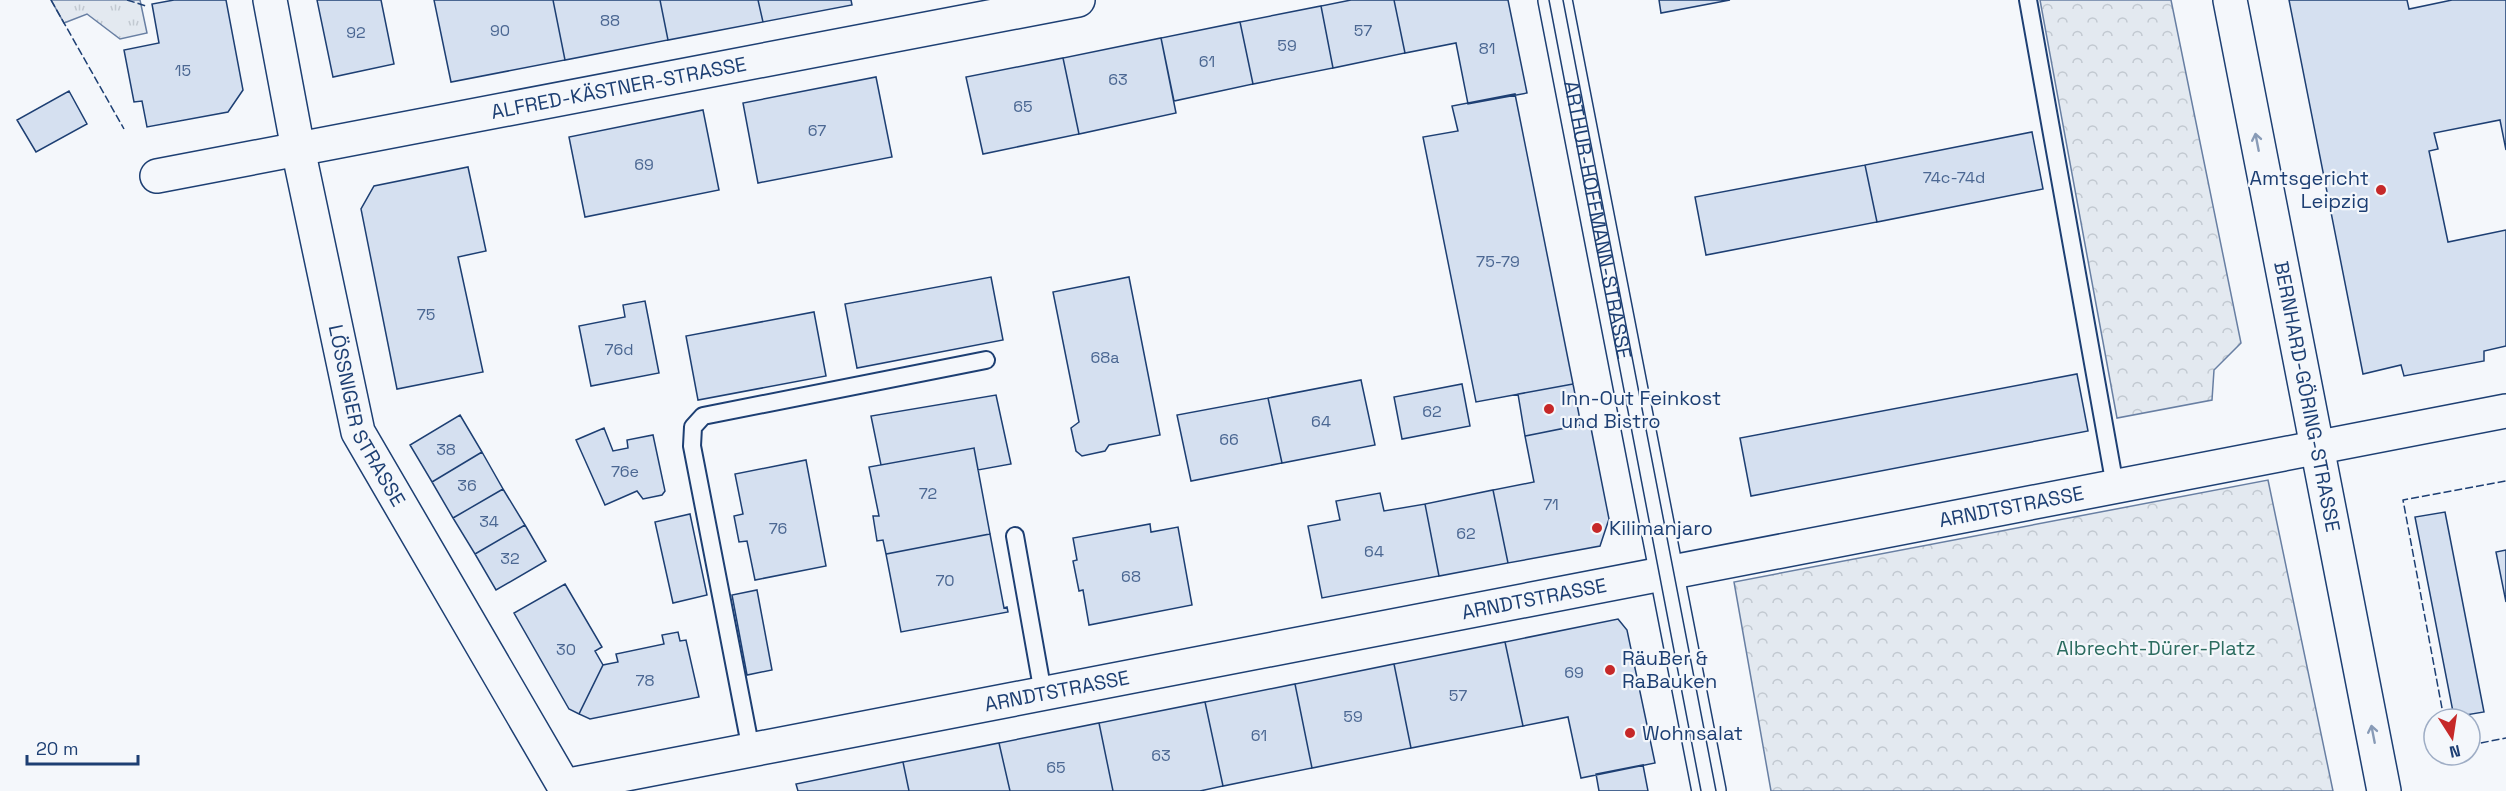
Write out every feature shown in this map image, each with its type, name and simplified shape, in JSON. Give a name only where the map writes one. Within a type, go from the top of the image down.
[{"type":"street","name":"LÖSSNIGER STRASSE","points":[[270,0],[298,149],[358,432],[565,789]]},
{"type":"street","name":"ALFRED-KÄSTNER-STRASSE","points":[[157,176],[1078,0]]},
{"type":"street","name":"ARTHUR-HOFFMANN-STRASSE","points":[[1555,0],[1709,791]]},
{"type":"street","name":"BERNHARD-GÖRING-STRASSE","points":[[2230,0],[2384,791]]},
{"type":"street","name":"ARNDTSTRASSE","points":[[565,789],[1043,693],[2506,411]]},
{"type":"lane","points":[[2028,0],[2115,486]]},
{"type":"lane","points":[[751,750],[692,446],[693,427],[704,416],[986,360]]},
{"type":"lane","points":[[1015,536],[1043,693]]},
{"type":"green space","points":[[51,0],[140,0],[147,33],[120,39],[87,14],[64,23]]},
{"type":"green space","points":[[2040,0],[2171,0],[2241,343],[2214,370],[2212,400],[2117,418]]},
{"type":"green space","name":"Albrecht-Dürer-Platz","points":[[2268,480],[2333,791],[1771,791],[1734,582]]},
{"type":"building","points":[[174,0],[226,0],[243,90],[228,112],[147,127],[142,101],[134,102],[124,50],[159,43],[152,4]]},
{"type":"building","points":[[317,0],[381,0],[394,64],[333,77]]},
{"type":"building","points":[[434,0],[553,0],[565,60],[451,82]]},
{"type":"building","points":[[553,0],[660,0],[668,40],[565,60]]},
{"type":"building","points":[[660,0],[758,0],[763,22],[668,40]]},
{"type":"building","points":[[758,0],[851,0],[852,5],[763,22]]},
{"type":"building","points":[[1351,0],[1394,0],[1405,53],[1333,68],[1321,6]]},
{"type":"building","points":[[1394,0],[1508,0],[1527,93],[1468,104],[1456,43],[1405,53]]},
{"type":"building","points":[[1659,0],[1730,0],[1661,13]]},
{"type":"building","name":"Amtsgericht Leipzig","points":[[2289,0],[2407,0],[2409,9],[2452,0],[2506,0],[2506,150],[2500,120],[2434,133],[2438,149],[2429,151],[2448,242],[2506,230],[2506,346],[2484,351],[2484,361],[2404,376],[2401,365],[2363,374]]},
{"type":"building","points":[[1321,6],[1333,68],[1253,84],[1240,22]]},
{"type":"building","points":[[1240,22],[1253,84],[1174,101],[1161,38]]},
{"type":"building","points":[[1161,38],[1176,113],[1079,134],[1063,58]]},
{"type":"building","points":[[1063,58],[1079,134],[983,154],[966,77]]},
{"type":"building","points":[[876,77],[892,157],[758,183],[743,103]]},
{"type":"building","points":[[69,91],[87,124],[36,152],[17,120]]},
{"type":"building","points":[[1515,94],[1573,384],[1476,402],[1423,137],[1458,131],[1452,106]]},
{"type":"building","points":[[703,110],[719,190],[585,217],[569,137]]},
{"type":"building","points":[[2032,132],[2043,189],[1877,222],[1865,165]]},
{"type":"building","points":[[1865,165],[1877,222],[1706,255],[1695,197]]},
{"type":"building","points":[[468,167],[486,251],[458,257],[483,372],[397,389],[361,209],[374,186]]},
{"type":"building","points":[[991,277],[1003,340],[857,368],[845,304]]},
{"type":"building","points":[[1129,277],[1160,435],[1109,445],[1105,451],[1082,456],[1076,451],[1071,428],[1079,422],[1053,292]]},
{"type":"building","points":[[645,301],[659,373],[591,386],[579,326],[625,317],[623,305]]},
{"type":"building","points":[[814,312],[826,376],[698,400],[686,336]]},
{"type":"building","points":[[2077,374],[2088,431],[1751,496],[1740,438]]},
{"type":"building","points":[[1361,380],[1375,445],[1282,463],[1268,398]]},
{"type":"building","points":[[1462,384],[1470,426],[1402,439],[1394,397]]},
{"type":"building","name":"Inn-Out Feinkost und Bistro","points":[[1573,384],[1581,425],[1525,436],[1518,394]]},
{"type":"building","points":[[996,395],[1011,464],[978,470],[974,448],[881,465],[871,416]]},
{"type":"building","points":[[1268,398],[1282,463],[1191,481],[1177,415]]},
{"type":"building","points":[[460,415],[482,452],[432,482],[410,445]]},
{"type":"building","points":[[1590,423],[1609,519],[1600,546],[1508,563],[1493,490],[1534,482],[1525,436]]},
{"type":"building","points":[[604,428],[613,451],[628,448],[627,440],[653,435],[665,491],[662,495],[643,499],[637,491],[605,505],[576,440]]},
{"type":"building","points":[[974,448],[990,534],[886,554],[883,540],[877,541],[873,516],[879,516],[869,467]]},
{"type":"building","points":[[482,452],[503,489],[453,518],[432,482]]},
{"type":"building","points":[[806,460],[826,566],[755,580],[747,541],[739,542],[734,516],[743,514],[735,474]]},
{"type":"building","points":[[503,489],[525,525],[475,554],[453,518]]},
{"type":"building","points":[[1493,490],[1508,563],[1439,576],[1425,504]]},
{"type":"building","points":[[1380,493],[1384,511],[1425,504],[1439,576],[1322,598],[1308,526],[1340,520],[1336,501]]},
{"type":"building","points":[[2445,512],[2484,712],[2482,712],[2482,707],[2452,707],[2415,517]]},
{"type":"building","points":[[690,514],[707,595],[673,603],[655,522]]},
{"type":"building","points":[[1150,524],[1151,532],[1178,527],[1192,605],[1089,625],[1083,590],[1079,591],[1073,561],[1077,560],[1073,538]]},
{"type":"building","points":[[525,525],[546,561],[496,590],[475,554]]},
{"type":"building","points":[[990,534],[1004,608],[1007,607],[1008,612],[901,632],[886,554]]},
{"type":"building","points":[[2506,550],[2506,602],[2496,552]]},
{"type":"building","points":[[565,584],[602,647],[595,651],[603,665],[579,714],[569,709],[514,613]]},
{"type":"building","points":[[757,590],[772,670],[747,675],[732,595]]},
{"type":"building","points":[[1618,619],[1627,630],[1655,763],[1581,778],[1568,717],[1523,726],[1505,642]]},
{"type":"building","points":[[678,632],[680,641],[686,640],[699,697],[590,719],[579,714],[603,665],[618,662],[616,654],[664,644],[662,635]]},
{"type":"building","points":[[1505,642],[1523,726],[1411,748],[1394,664]]},
{"type":"building","points":[[1394,664],[1411,748],[1312,768],[1295,684]]},
{"type":"building","points":[[1295,684],[1312,768],[1223,786],[1205,702]]},
{"type":"building","points":[[1205,702],[1223,786],[1200,791],[1113,791],[1099,723]]},
{"type":"building","points":[[1099,723],[1113,791],[1010,791],[999,743]]},
{"type":"building","points":[[999,743],[1010,791],[909,791],[903,762]]},
{"type":"building","points":[[903,762],[909,791],[798,791],[796,784]]},
{"type":"building","points":[[1643,765],[1648,791],[1599,791],[1596,774]]},
{"type":"tram line","points":[[1549,0],[1701,791]]},
{"type":"tram line","points":[[1563,0],[1716,791]]},
{"type":"fence","points":[[51,0],[124,129]]},
{"type":"fence","points":[[127,0],[146,6]]},
{"type":"fence","points":[[2442,707],[2403,500],[2506,481]]},
{"type":"fence","points":[[2482,743],[2506,738]]},
{"type":"place","name":"Amtsgericht Leipzig","points":[[2381,190]]},
{"type":"place","name":"Inn-Out Feinkost und Bistro","points":[[1549,409]]},
{"type":"place","name":"Kilimanjaro","points":[[1597,528]]},
{"type":"place","name":"RäuBer & RaBauken","points":[[1610,670]]},
{"type":"place","name":"Wohnsalat","points":[[1630,733]]}]
